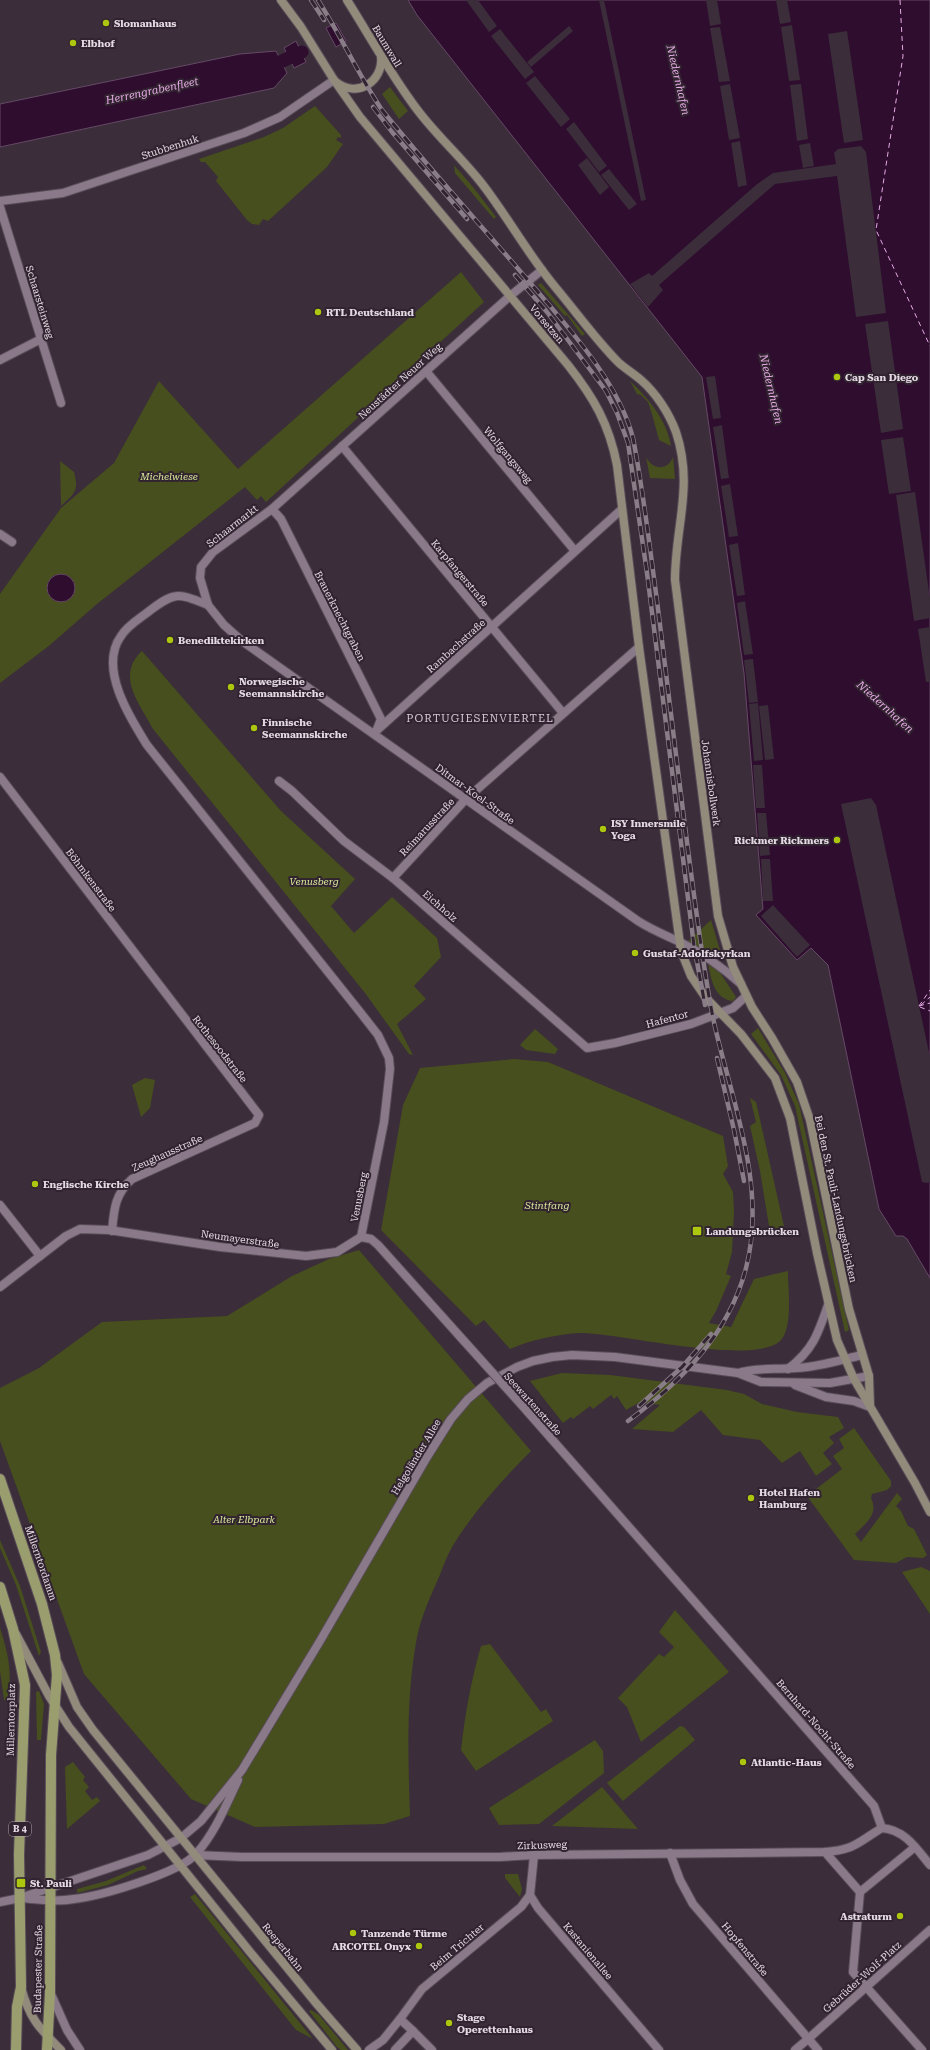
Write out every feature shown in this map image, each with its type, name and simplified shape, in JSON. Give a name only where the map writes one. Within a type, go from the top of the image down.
[{"type":"main road","name":"Vorsetzen","points":[[281,0],[308,38],[334,80],[371,131],[568,364],[598,407],[613,447],[639,647]]},
{"type":"main road","name":"Baumwall","points":[[347,0],[411,102],[437,135],[482,183],[542,270]]},
{"type":"main road","points":[[334,80],[350,89],[367,86],[378,74],[381,65],[381,56]]},
{"type":"main road","name":"Johannisbollwerk","points":[[542,270],[619,363],[650,389],[662,406],[675,430],[682,458],[685,492],[675,555],[675,580],[718,916],[732,967],[741,985]]},
{"type":"main road","points":[[639,647],[679,942],[691,976],[706,998],[741,1034],[775,1078],[790,1118],[828,1305],[844,1359],[930,1512]]},
{"type":"main road","name":"Bei den St. Pauli-Landungsbrücken","points":[[741,985],[796,1082],[810,1120],[844,1286],[869,1376],[870,1407]]},
{"type":"main road","name":"Millerntordamm","points":[[0,1479],[42,1604],[55,1655]]},
{"type":"main road","name":"B 4","points":[[0,1587],[13,1629]]},
{"type":"main road","points":[[13,1629],[55,1705],[69,1727],[332,2050]]},
{"type":"main road","name":"Millerntorplatz","points":[[13,1629],[23,1673],[25,1691],[19,1855],[20,1898]]},
{"type":"main road","points":[[51,1900],[51,1755],[55,1705],[55,1655]]},
{"type":"main road","points":[[55,1655],[68,1690],[88,1723],[195,1855]]},
{"type":"main road","name":"Reeperbahn","points":[[195,1855],[316,2003],[357,2050]]},
{"type":"main road","name":"Budapester Straße","points":[[16,2050],[17,2007],[21,1987],[20,1898]]},
{"type":"main road","name":"Budapester Straße","points":[[47,2050],[50,1993],[51,1900]]},
{"type":"main road","name":"Budapester Straße","points":[[21,1987],[27,2008],[32,2017],[48,2037]]},
{"type":"main road","points":[[48,2037],[60,2050]]},
{"type":"street","name":"Stubbenhuk","points":[[0,201],[63,193],[244,133],[280,117],[334,80]]},
{"type":"street","name":"Schaarsteinweg","points":[[0,207],[61,403]]},
{"type":"street","name":"Neustädter Neuer Weg","points":[[272,509],[510,296],[542,270]]},
{"type":"street","points":[[0,360],[41,339]]},
{"type":"street","name":"Wolfgangsweg","points":[[426,371],[575,552]]},
{"type":"street","name":"Karpfangerstraße","points":[[342,446],[563,713]]},
{"type":"street","name":"Schaarmarkt","points":[[208,605],[200,578],[201,567],[213,552],[272,509]]},
{"type":"street","name":"Brauerknechtgraben","points":[[272,509],[281,520],[381,719],[374,733]]},
{"type":"street","name":"Rambachstraße","points":[[374,733],[622,509]]},
{"type":"street","points":[[0,534],[12,542]]},
{"type":"street","name":"Venusberg","points":[[208,605],[183,595],[168,597],[124,631],[115,648],[114,667],[124,705],[136,728],[176,781],[378,1035],[388,1058],[390,1069],[384,1122],[361,1237]]},
{"type":"street","name":"Ditmar-Koel-Straße","points":[[208,605],[224,625],[242,642],[374,733],[465,800],[638,921],[653,931],[679,942],[715,962],[741,985]]},
{"type":"street","name":"Reimarusstraße","points":[[393,878],[465,800],[639,647]]},
{"type":"street","name":"Böhmkenstraße","points":[[0,777],[166,996]]},
{"type":"street","name":"Eichholz","points":[[279,781],[292,791],[344,841],[393,878],[587,1048]]},
{"type":"street","name":"Rothesoodstraße","points":[[166,996],[259,1115]]},
{"type":"street","name":"Hafentor","points":[[587,1048],[691,1024],[736,1006],[746,996]]},
{"type":"street","name":"Zeughausstraße","points":[[112,1231],[116,1200],[123,1188],[132,1179],[256,1123],[259,1115]]},
{"type":"street","points":[[0,1205],[40,1256]]},
{"type":"street","name":"Neumayerstraße","points":[[0,1287],[66,1236],[77,1230],[112,1231],[306,1256],[337,1252],[361,1237]]},
{"type":"street","name":"Seewartenstraße","points":[[361,1237],[371,1239],[378,1245],[527,1411],[685,1591]]},
{"type":"street","points":[[788,1369],[802,1358],[813,1344],[828,1305]]},
{"type":"street","name":"Helgoländer Allee","points":[[180,1865],[195,1855],[220,1817],[242,1770],[320,1641],[427,1456],[451,1419],[468,1399],[487,1383],[516,1367],[533,1361],[552,1356],[572,1355],[609,1357],[738,1373],[760,1382],[830,1383],[869,1376]]},
{"type":"street","name":"Helgoländer Allee","points":[[738,1373],[750,1369],[788,1369],[824,1365],[862,1355]]},
{"type":"street","name":"Helgoländer Allee","points":[[791,1383],[826,1397],[854,1401],[870,1407]]},
{"type":"street","name":"Bernhard-Nocht-Straße","points":[[685,1591],[874,1806],[882,1828]]},
{"type":"street","name":"Helgoländer Allee","points":[[166,1848],[201,1822],[242,1770]]},
{"type":"street","points":[[882,1828],[900,1833],[915,1847],[930,1865]]},
{"type":"street","name":"Zirkusweg","points":[[195,1855],[242,1857],[499,1857],[534,1855],[825,1852],[841,1851],[853,1847],[882,1828]]},
{"type":"street","points":[[915,1847],[860,1892],[853,1972],[922,2050]]},
{"type":"street","points":[[0,1902],[20,1898],[166,1848]]},
{"type":"street","points":[[825,1852],[860,1892]]},
{"type":"street","name":"Hopfenstraße","points":[[670,1853],[680,1880],[693,1904],[818,2050]]},
{"type":"street","points":[[530,1895],[534,1855]]},
{"type":"street","points":[[20,1898],[51,1900],[82,1898],[163,1875],[180,1865]]},
{"type":"street","name":"Beim Trichter","points":[[369,2050],[383,2040],[422,1989],[522,1907],[530,1895]]},
{"type":"street","name":"Kastanienallee","points":[[530,1895],[538,1908],[659,2050]]},
{"type":"street","name":"Gebrüder-Wolf-Platz","points":[[795,2050],[930,1930]]},
{"type":"street","points":[[50,1993],[66,2030],[80,2050]]},
{"type":"street","points":[[400,2019],[432,2050]]},
{"type":"street","points":[[395,2050],[413,2031]]},
{"type":"green space","points":[[390,87],[408,111],[399,119],[382,94]]},
{"type":"green space","points":[[315,106],[341,135],[341,138],[338,137],[336,140],[343,144],[327,167],[268,221],[263,219],[259,225],[252,224],[247,220],[216,181],[218,177],[205,162],[201,162],[199,159],[264,137],[283,128]]},
{"type":"green space","points":[[454,165],[496,217],[494,219],[455,173]]},
{"type":"green space","name":"Michelwiese","points":[[461,272],[484,302],[266,502],[261,496],[257,500],[245,487],[97,604],[50,645],[0,683],[0,594],[61,508],[114,463],[159,381],[238,469]]},
{"type":"green space","points":[[541,283],[585,334],[582,336],[567,315],[565,316],[538,285]]},
{"type":"green space","points":[[630,381],[656,410],[669,436],[671,446],[659,440],[648,402],[641,395],[637,394]]},
{"type":"green space","points":[[646,457],[652,464],[664,467],[671,462],[673,457],[675,479],[650,478]]},
{"type":"green space","points":[[60,461],[74,472],[76,484],[73,495],[61,506]]},
{"type":"green space","name":"Venusberg","points":[[142,651],[281,811],[355,879],[331,906],[354,933],[392,897],[437,938],[441,957],[414,986],[426,999],[397,1024],[413,1055],[409,1054],[365,993],[153,729],[132,690],[130,680],[130,670],[134,661]]},
{"type":"green space","points":[[711,920],[722,957],[721,959],[686,943]]},
{"type":"green space","points":[[708,963],[719,971],[736,997],[733,1001],[722,996],[714,987]]},
{"type":"green space","points":[[758,1028],[785,1073],[799,1104],[849,1330],[845,1332],[795,1106],[781,1075],[751,1034]]},
{"type":"green space","points":[[535,1029],[558,1049],[555,1054],[526,1050],[520,1045]]},
{"type":"green space","name":"Stintfang","points":[[514,1059],[548,1062],[723,1136],[728,1166],[723,1174],[733,1192],[734,1212],[732,1252],[726,1274],[731,1276],[716,1311],[709,1323],[731,1327],[754,1279],[788,1271],[788,1317],[785,1334],[781,1340],[767,1347],[745,1350],[717,1350],[686,1347],[600,1334],[581,1333],[544,1338],[510,1349],[484,1320],[476,1326],[381,1230],[403,1105],[420,1068]]},
{"type":"green space","points":[[145,1078],[155,1080],[150,1108],[141,1117],[132,1085]]},
{"type":"green space","points":[[750,1098],[756,1102],[786,1235],[776,1231],[776,1228],[769,1226],[760,1171],[750,1126],[756,1122]]},
{"type":"green space","name":"Alter Elbpark","points":[[359,1250],[531,1451],[489,1496],[452,1547],[426,1606],[417,1637],[413,1659],[409,1704],[408,1749],[410,1816],[384,1824],[255,1827],[191,1799],[84,1674],[0,1441],[0,1388],[39,1368],[102,1322],[227,1316],[292,1276],[329,1259]]},
{"type":"green space","points":[[562,1373],[610,1375],[727,1390],[744,1394],[762,1404],[797,1412],[838,1417],[844,1428],[829,1437],[834,1443],[823,1453],[832,1464],[816,1476],[800,1451],[782,1463],[760,1440],[723,1435],[701,1410],[673,1432],[632,1429],[660,1405],[640,1402],[626,1410],[617,1396],[614,1399],[611,1395],[593,1409],[590,1406],[573,1419],[571,1417],[563,1423],[530,1381]]},
{"type":"green space","points":[[854,1428],[891,1481],[891,1486],[887,1490],[872,1494],[872,1514],[867,1522],[855,1534],[861,1542],[897,1493],[902,1499],[896,1506],[901,1511],[908,1526],[914,1529],[927,1555],[923,1558],[907,1557],[896,1563],[854,1560],[807,1496],[842,1469],[833,1456],[844,1448],[839,1439]]},
{"type":"green space","points":[[0,1540],[20,1586],[41,1652],[39,1656],[16,1585],[0,1548]]},
{"type":"green space","points":[[921,1567],[930,1571],[930,1614],[902,1572]]},
{"type":"green space","points":[[675,1610],[729,1672],[641,1742],[627,1707],[618,1698],[659,1654],[664,1657],[674,1647],[659,1632]]},
{"type":"green space","points":[[0,1628],[6,1647],[10,1673],[8,1702],[4,1700],[0,1671]]},
{"type":"green space","points":[[490,1644],[541,1712],[546,1709],[553,1721],[476,1771],[461,1750],[464,1723],[474,1672],[481,1646]]},
{"type":"green space","points":[[39,1691],[44,1704],[41,1740],[37,1740],[36,1692]]},
{"type":"green space","points":[[680,1726],[684,1727],[695,1740],[623,1801],[607,1783]]},
{"type":"green space","points":[[595,1740],[603,1751],[604,1773],[539,1824],[499,1825],[489,1808]]},
{"type":"green space","points":[[73,1762],[85,1777],[83,1780],[89,1787],[85,1791],[92,1800],[97,1797],[100,1801],[67,1829],[65,1767]]},
{"type":"green space","points":[[602,1787],[638,1829],[552,1826]]},
{"type":"green space","points":[[144,1865],[147,1869],[138,1871],[108,1885],[77,1893],[77,1889],[106,1881]]},
{"type":"green space","points":[[505,1874],[518,1874],[522,1889],[520,1897],[505,1878]]},
{"type":"green space","points":[[195,1894],[313,2039],[296,2030],[190,1897]]},
{"type":"green space","points":[[311,2010],[319,2015],[348,2050],[341,2050],[337,2047],[309,2011]]},
{"type":"water","name":"Niedernhafen","points":[[408,0],[930,0],[930,1278],[907,1239],[903,1236],[896,1236],[879,1209],[828,965],[811,948],[797,960],[756,915],[763,909],[744,673],[702,377],[417,15]]},
{"type":"water","points":[[336,23],[346,41],[336,47],[326,28]]},
{"type":"water","points":[[296,41],[306,62],[294,68],[284,48]]},
{"type":"water","points":[[276,51],[287,73],[274,88],[0,147],[0,104],[240,54]]},
{"type":"water","points":[[61,574],[71,578],[75,588],[71,598],[61,602],[51,598],[47,588],[51,578]]},
{"type":"pier","points":[[466,0],[478,0],[497,26],[489,32]]},
{"type":"pier","points":[[599,0],[604,0],[646,200],[641,201]]},
{"type":"pier","points":[[706,0],[717,0],[721,24],[710,26]]},
{"type":"pier","points":[[776,0],[787,0],[791,22],[780,24]]},
{"type":"pier","points":[[792,25],[800,80],[789,81],[781,27]]},
{"type":"pier","points":[[569,26],[573,31],[531,67],[527,62]]},
{"type":"pier","points":[[720,27],[730,81],[719,82],[710,28]]},
{"type":"pier","points":[[500,29],[534,72],[525,79],[491,36]]},
{"type":"pier","points":[[847,31],[863,140],[844,143],[828,34]]},
{"type":"pier","points":[[535,76],[570,119],[561,127],[526,83]]},
{"type":"pier","points":[[730,84],[740,138],[729,140],[720,86]]},
{"type":"pier","points":[[801,84],[808,139],[797,141],[790,85]]},
{"type":"pier","points":[[574,122],[607,166],[599,172],[566,129]]},
{"type":"pier","points":[[740,141],[747,185],[738,187],[731,143]]},
{"type":"pier","points":[[810,143],[814,166],[803,168],[799,145]]},
{"type":"pier","points":[[861,146],[866,152],[886,313],[856,317],[837,176],[775,184],[659,285],[663,290],[648,307],[630,284],[649,273],[652,276],[756,185],[773,173],[836,164],[834,153],[838,149]]},
{"type":"pier","points":[[587,158],[609,187],[600,195],[578,165]]},
{"type":"pier","points":[[609,169],[637,204],[629,210],[601,175]]},
{"type":"pier","points":[[888,321],[903,429],[881,433],[865,324]]},
{"type":"pier","points":[[715,376],[721,418],[713,419],[706,377]]},
{"type":"pier","points":[[722,425],[729,478],[721,479],[713,427]]},
{"type":"pier","points":[[903,437],[911,491],[889,494],[881,440]]},
{"type":"pier","points":[[730,484],[738,536],[729,537],[721,486]]},
{"type":"pier","points":[[915,492],[930,599],[930,618],[914,621],[896,495]]},
{"type":"pier","points":[[738,543],[745,595],[737,596],[729,545]]},
{"type":"pier","points":[[745,601],[753,654],[744,655],[737,603]]},
{"type":"pier","points":[[930,627],[930,682],[926,682],[918,629]]},
{"type":"pier","points":[[753,659],[758,702],[749,703],[744,660]]},
{"type":"pier","points":[[758,703],[763,760],[754,761],[749,704]]},
{"type":"pier","points":[[768,705],[774,759],[765,760],[759,706]]},
{"type":"pier","points":[[753,765],[762,765],[765,808],[756,808]]},
{"type":"pier","points":[[871,798],[876,805],[930,1057],[930,1182],[927,1183],[922,1182],[841,804]]},
{"type":"pier","points":[[757,813],[766,813],[770,855],[760,856]]},
{"type":"pier","points":[[761,859],[770,859],[773,901],[763,901]]},
{"type":"pier","points":[[773,905],[810,945],[797,957],[761,916]]},
{"type":"waterway","name":"Herrengrabenfleet","points":[[266,66],[278,63],[302,52]]},
{"type":"ferry route","points":[[900,0],[903,56],[876,230],[930,346]]},
{"type":"ferry route","points":[[919,1006],[930,990]]},
{"type":"ferry route","points":[[921,1005],[930,997]]},
{"type":"ferry route","points":[[919,1006],[930,1003]]},
{"type":"ferry route","points":[[920,1007],[930,1011]]},
{"type":"railway","points":[[311,0],[324,20]]},
{"type":"railway","points":[[318,0],[382,110],[557,314],[603,374],[626,416],[633,438],[640,477],[662,637],[689,857],[706,976],[715,1027],[745,1146],[753,1207],[751,1238],[746,1268],[738,1292],[728,1314],[715,1335],[684,1373],[648,1406],[628,1421]]},
{"type":"railway","points":[[373,107],[392,132],[467,219]]},
{"type":"railway","points":[[515,275],[547,312],[606,391],[617,413],[628,443],[647,573],[694,946],[705,1005]]},
{"type":"railway","points":[[717,1058],[744,1181]]},
{"type":"railway","points":[[639,1406],[682,1367],[711,1334]]},
{"type":"place","name":"Slomanhaus","points":[[106,23]]},
{"type":"place","name":"Elbhof","points":[[73,43]]},
{"type":"place","name":"RTL Deutschland","points":[[318,312]]},
{"type":"place","name":"Cap San Diego","points":[[837,377]]},
{"type":"place","name":"Benediktekirken","points":[[170,640]]},
{"type":"place","name":"Norwegische Seemannskirche","points":[[231,687]]},
{"type":"place","name":"Finnische Seemannskirche","points":[[254,728]]},
{"type":"place","name":"ISY Innersmile Yoga","points":[[603,829]]},
{"type":"place","name":"Rickmer Rickmers","points":[[837,840]]},
{"type":"place","name":"Gustaf-Adolfskyrkan","points":[[635,953]]},
{"type":"place","name":"Englische Kirche","points":[[35,1184]]},
{"type":"place","name":"Landungsbrücken","points":[[697,1231]]},
{"type":"place","name":"Hotel Hafen Hamburg","points":[[751,1498]]},
{"type":"place","name":"Atlantic-Haus","points":[[743,1762]]},
{"type":"place","name":"St. Pauli","points":[[21,1883]]},
{"type":"place","name":"Astraturm","points":[[900,1916]]},
{"type":"place","name":"Tanzende Türme","points":[[353,1933]]},
{"type":"place","name":"ARCOTEL Onyx","points":[[419,1946]]},
{"type":"place","name":"Stage Operettenhaus","points":[[449,2023]]},
{"type":"district","name":"PORTUGIESENVIERTEL","points":[[480,718]]}]
